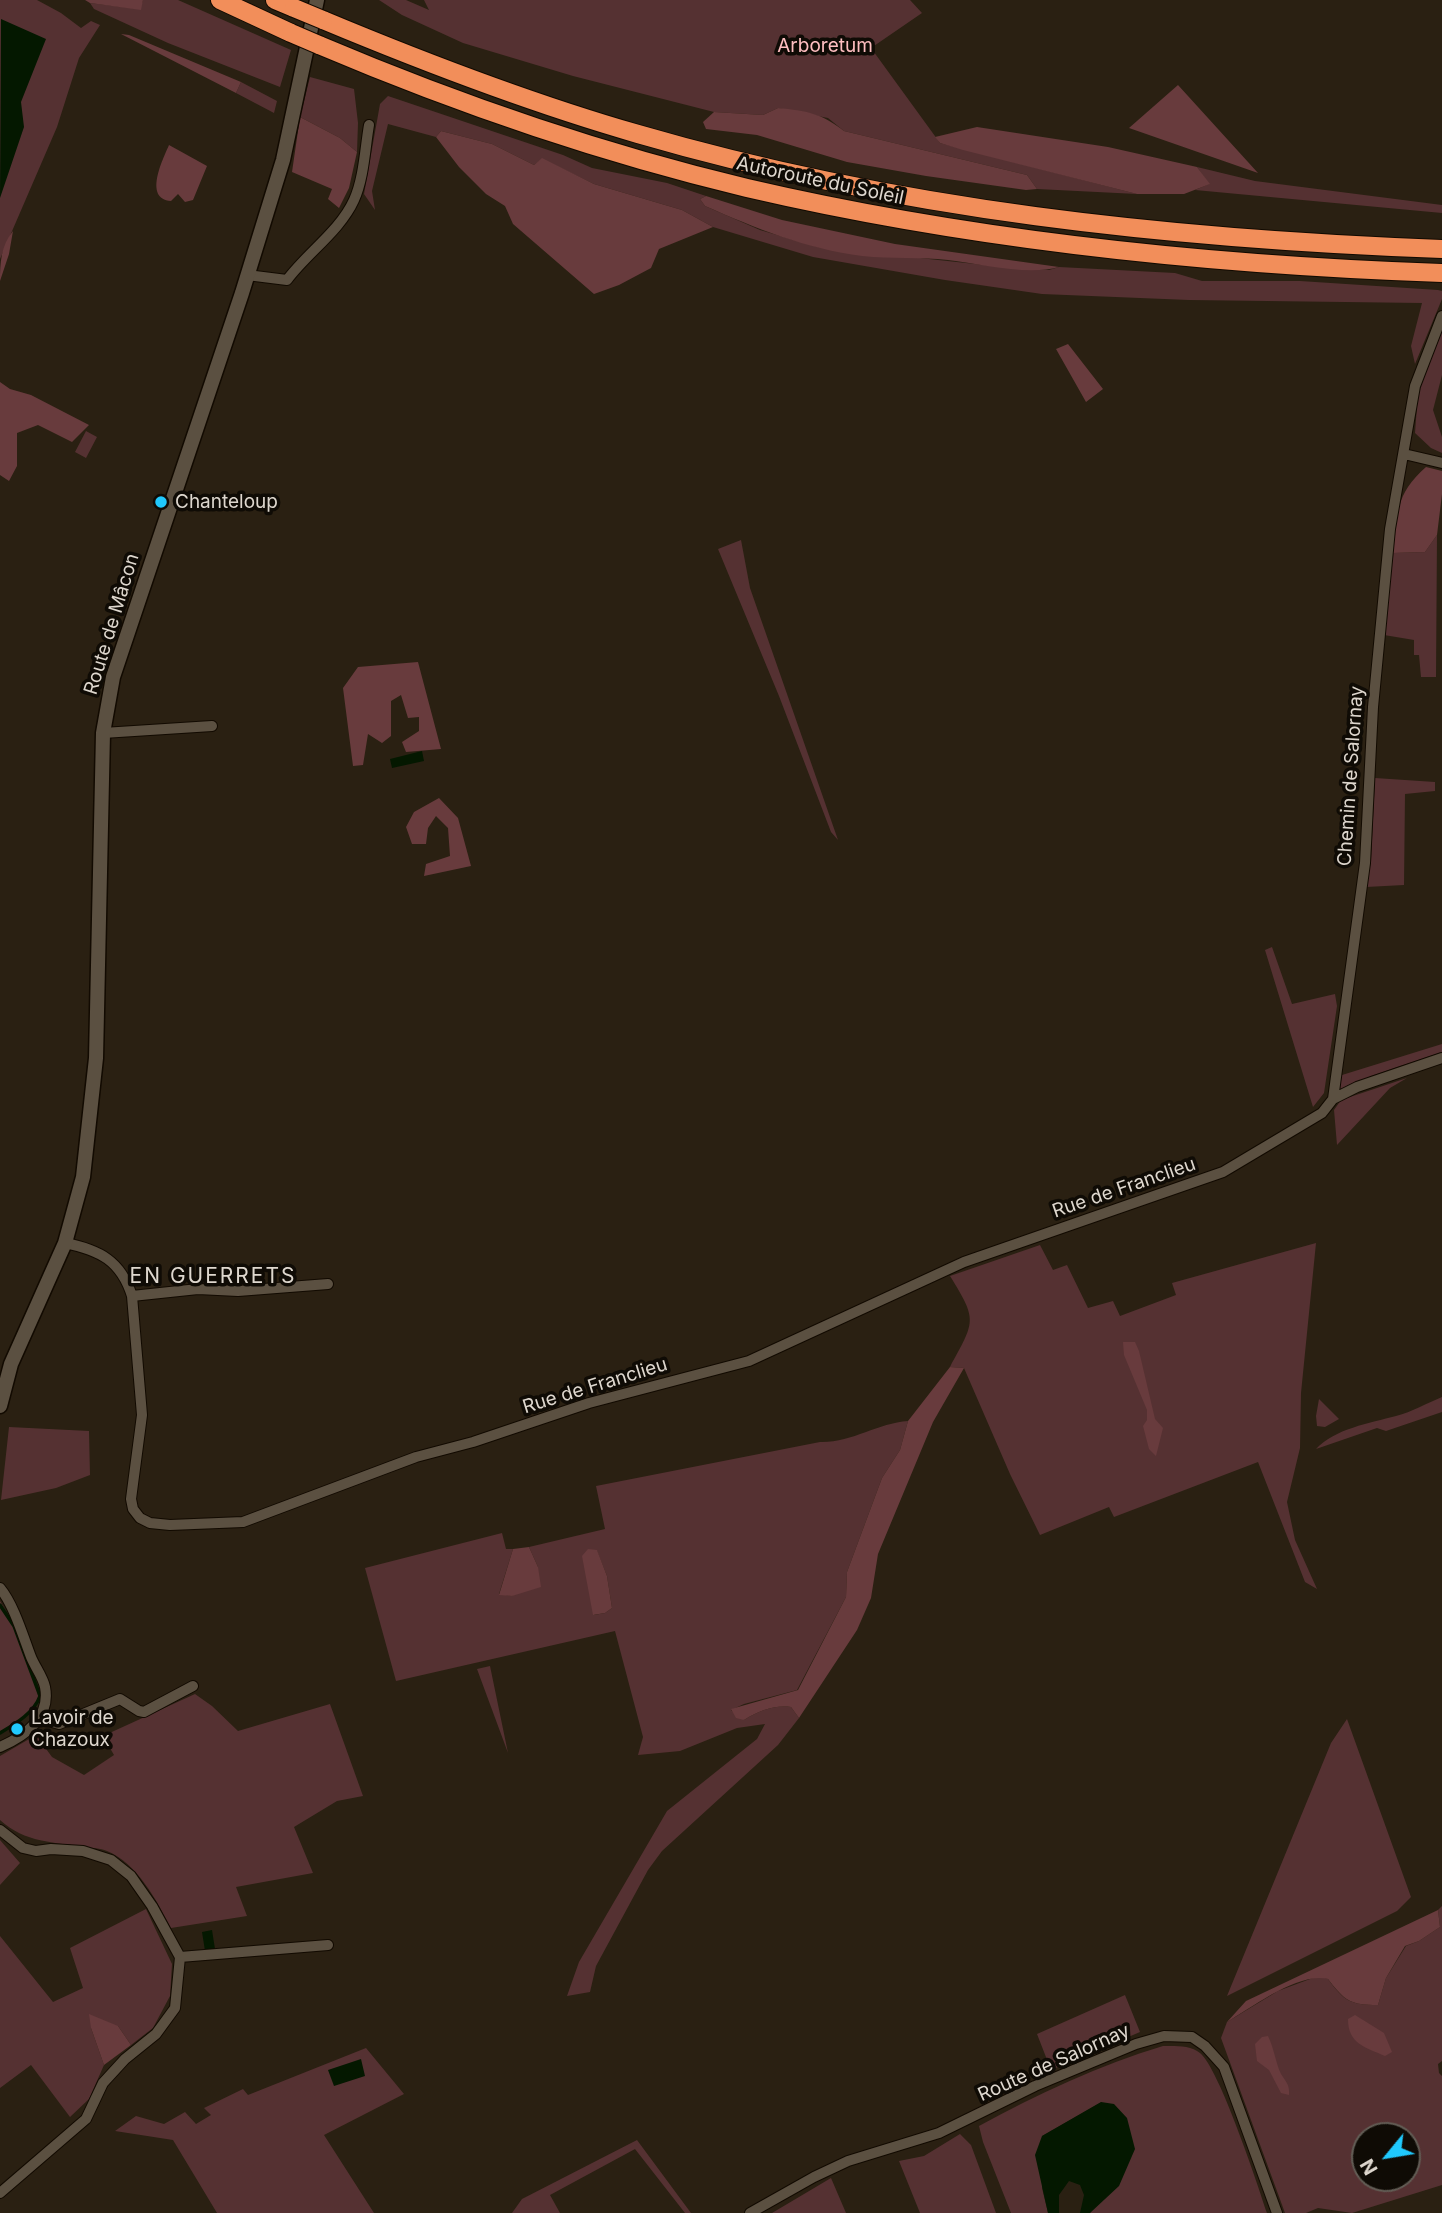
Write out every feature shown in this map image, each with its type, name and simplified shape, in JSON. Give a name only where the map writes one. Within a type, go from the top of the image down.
[{"type":"highway","name":"Autoroute du Soleil","points":[[220,0],[291,33],[318,32],[415,59],[536,103],[691,149],[818,180],[1054,219],[1206,235],[1442,249]]},
{"type":"highway","name":"Autoroute du Soleil","points":[[275,0],[294,8],[318,32],[401,80],[526,125],[682,171],[812,202],[965,231],[1041,242],[1194,258],[1442,273]]},
{"type":"street","name":"Route de Mâcon","points":[[0,1406],[11,1364],[65,1244],[83,1177],[95,1072],[103,733],[113,677],[283,160],[318,32],[317,0]]},
{"type":"street","points":[[247,275],[287,280],[300,262],[330,233],[353,202],[369,125]]},
{"type":"street","name":"Chemin de Salornay","points":[[1333,1099],[1365,863],[1376,671],[1390,528],[1415,386],[1442,316]]},
{"type":"street","points":[[1404,454],[1442,463]]},
{"type":"street","points":[[103,733],[212,726]]},
{"type":"street","points":[[1333,1099],[1375,1080],[1442,1058]]},
{"type":"street","name":"Rue de Franclieu","points":[[65,1244],[98,1253],[113,1262],[126,1277],[132,1296],[142,1415],[131,1499],[133,1509],[140,1518],[150,1523],[170,1525],[243,1522],[416,1457],[473,1442],[601,1400],[749,1361],[964,1262],[1223,1172],[1322,1113],[1333,1099]]},
{"type":"street","points":[[132,1296],[198,1289],[238,1291],[328,1284]]},
{"type":"street","points":[[0,1588],[45,1686],[46,1706],[39,1718],[20,1738],[0,1747]]},
{"type":"street","points":[[39,1718],[59,1724],[120,1699],[144,1712],[192,1686]]},
{"type":"street","points":[[0,1830],[23,1848],[36,1851],[83,1851],[111,1860],[131,1876],[152,1906],[180,1957],[175,2008],[156,2034],[125,2059],[103,2083],[86,2119],[0,2193]]},
{"type":"street","points":[[180,1957],[328,1945]]},
{"type":"street","name":"Route de Salornay","points":[[750,2213],[848,2161],[939,2133],[1035,2086],[1136,2044],[1164,2036],[1192,2037],[1205,2046],[1224,2067],[1277,2213]]},
{"type":"green space","points":[[0,0],[37,0],[81,28],[91,21],[100,25],[79,58],[57,127],[0,259]]},
{"type":"green space","points":[[143,0],[178,0],[291,50],[280,87],[168,43],[94,9],[90,3],[140,9]]},
{"type":"green space","name":"Arboretum","points":[[379,0],[406,0],[429,10],[424,0],[910,0],[922,13],[871,48],[940,143],[1137,194],[1037,189],[1027,175],[844,131],[828,118],[778,108],[763,115],[714,112],[573,76],[463,43],[402,15]]},
{"type":"green space","points":[[310,77],[354,89],[358,123],[357,152],[340,138],[300,117]]},
{"type":"green space","points":[[241,82],[277,101],[274,113],[236,93]]},
{"type":"green space","points":[[388,96],[563,155],[592,168],[667,183],[706,196],[700,199],[705,206],[760,230],[818,247],[1003,267],[1175,273],[1202,281],[1300,281],[1438,290],[1442,291],[1442,299],[1415,364],[1411,346],[1422,303],[1189,300],[1042,294],[945,280],[813,257],[713,227],[682,210],[594,184],[542,159],[534,165],[492,144],[441,131],[436,137],[388,124],[372,191],[375,210],[364,194],[380,104]]},
{"type":"green space","points":[[1197,167],[1255,181],[1442,205],[1442,213],[1195,190],[1209,184]]},
{"type":"green space","points":[[1442,329],[1442,375],[1433,410],[1442,437],[1442,453],[1431,448],[1415,433],[1418,392]]},
{"type":"green space","points":[[86,431],[97,437],[86,458],[75,452]]},
{"type":"green space","points":[[1437,535],[1436,677],[1421,677],[1419,655],[1414,655],[1414,640],[1384,635],[1393,553],[1425,552]]},
{"type":"green space","points":[[741,540],[750,588],[838,840],[831,832],[779,696],[718,549]]},
{"type":"green space","points":[[1375,778],[1435,782],[1435,791],[1405,794],[1404,885],[1366,887],[1371,861]]},
{"type":"green space","points":[[1272,947],[1292,1004],[1335,994],[1337,1006],[1324,1093],[1313,1107],[1265,950]]},
{"type":"green space","points":[[1442,1044],[1442,1052],[1371,1076],[1339,1092],[1342,1075]]},
{"type":"green space","points":[[1407,1078],[1390,1088],[1337,1145],[1334,1110],[1341,1100]]},
{"type":"green space","points":[[1316,1243],[1301,1393],[1300,1448],[1287,1502],[1295,1540],[1317,1589],[1305,1582],[1258,1462],[1114,1517],[1109,1507],[1040,1535],[964,1368],[950,1367],[970,1321],[965,1303],[950,1276],[1040,1245],[1053,1270],[1067,1265],[1088,1308],[1113,1301],[1120,1316],[1176,1295],[1172,1283]]},
{"type":"green space","points":[[1442,1397],[1442,1412],[1386,1431],[1377,1428],[1316,1449],[1332,1436],[1402,1414]]},
{"type":"green space","points":[[1319,1399],[1339,1419],[1325,1427],[1317,1426]]},
{"type":"green space","points":[[908,1421],[900,1450],[882,1478],[847,1572],[846,1597],[797,1690],[731,1710],[744,1720],[766,1709],[791,1707],[799,1718],[778,1745],[662,1851],[648,1870],[596,1966],[590,1992],[567,1996],[579,1962],[667,1811],[757,1739],[765,1724],[737,1728],[680,1751],[638,1755],[643,1737],[615,1631],[396,1681],[365,1568],[502,1533],[506,1549],[513,1549],[499,1594],[512,1596],[538,1567],[529,1547],[605,1529],[596,1486],[843,1439]],"holes":[[[597,1551],[607,1576],[612,1608],[605,1613],[594,1615]]]},
{"type":"green space","points":[[9,1427],[89,1431],[90,1475],[56,1488],[1,1500]]},
{"type":"green space","points":[[0,1601],[24,1650],[39,1701],[22,1719],[0,1732]]},
{"type":"green space","points":[[490,1666],[508,1753],[477,1669]]},
{"type":"green space","points":[[195,1694],[238,1731],[330,1704],[363,1796],[337,1801],[294,1827],[313,1873],[236,1887],[247,1916],[171,1928],[145,1884],[128,1864],[118,1857],[102,1849],[30,1837],[0,1820],[0,1756],[36,1735],[52,1757],[84,1775],[114,1755],[103,1736]]},
{"type":"green space","points":[[1347,1719],[1411,1897],[1397,1911],[1227,1996],[1331,1743]]},
{"type":"green space","points":[[0,1840],[20,1863],[0,1885]]},
{"type":"green space","points":[[1442,1906],[1442,2061],[1438,2064],[1442,2076],[1442,2185],[1421,2192],[1421,2122],[1351,2122],[1351,2192],[1420,2192],[1352,2213],[1318,2208],[1306,2213],[1285,2213],[1221,2038],[1227,2022],[1278,1991],[1318,1976],[1328,1979],[1343,1997],[1354,2003],[1378,2005],[1386,1978],[1406,1946],[1440,1927],[1438,1910]]},
{"type":"green space","points":[[146,1909],[172,1964],[170,1996],[153,2028],[131,2045],[118,2026],[91,2028],[104,2065],[89,2099],[70,2117],[31,2065],[0,2088],[0,1936],[53,2002],[83,1988],[70,1948]]},
{"type":"green space","points":[[1125,1995],[1140,2032],[1051,2070],[1037,2034]]},
{"type":"green space","points":[[1163,2046],[1192,2049],[1200,2053],[1208,2063],[1237,2128],[1267,2213],[1090,2213],[1102,2102],[1042,2136],[1042,2188],[1048,2213],[1011,2213],[979,2126],[1069,2081]]},
{"type":"green space","points":[[366,2048],[404,2094],[324,2135],[374,2213],[217,2213],[173,2140],[115,2131],[136,2116],[164,2124],[185,2112],[196,2124],[211,2115],[204,2108],[243,2089],[248,2095]]},
{"type":"green space","points":[[960,2134],[971,2145],[996,2213],[920,2213],[899,2161],[924,2156]]},
{"type":"green space","points":[[637,2140],[691,2213],[685,2213],[635,2149],[550,2195],[560,2213],[512,2213],[522,2199]]},
{"type":"green space","points":[[831,2178],[846,2213],[772,2213]]},
{"type":"shaded area","points":[[85,0],[143,0],[141,10]]},
{"type":"shaded area","points":[[1,19],[46,39],[21,102],[24,127],[0,198]]},
{"type":"shaded area","points":[[121,34],[241,82],[236,93]]},
{"type":"shaded area","points":[[1178,85],[1258,173],[1129,128]]},
{"type":"shaded area","points":[[778,108],[813,114],[844,131],[1027,175],[1037,189],[1026,190],[926,176],[847,162],[757,135],[706,129],[703,122],[714,112],[763,115]]},
{"type":"shaded area","points":[[300,117],[340,138],[357,152],[349,188],[339,208],[328,199],[332,189],[292,172]]},
{"type":"shaded area","points":[[977,127],[1108,147],[1197,167],[1210,184],[1184,194],[1137,194],[963,150],[940,143],[935,137]]},
{"type":"shaded area","points":[[441,131],[492,144],[534,165],[542,158],[594,184],[682,210],[713,227],[659,249],[651,268],[619,285],[594,294],[513,224],[505,206],[486,194],[459,167],[436,137]]},
{"type":"shaded area","points":[[169,145],[207,166],[193,200],[185,202],[178,194],[171,201],[163,199],[158,193],[157,178]]},
{"type":"shaded area","points":[[706,196],[782,220],[895,244],[1059,267],[1019,270],[948,260],[842,253],[762,230],[705,206],[700,199]]},
{"type":"shaded area","points":[[13,231],[9,254],[0,281],[4,248]]},
{"type":"shaded area","points":[[1068,344],[1103,389],[1086,402],[1056,349]]},
{"type":"shaded area","points":[[0,382],[89,425],[72,442],[38,425],[17,433],[17,466],[9,481],[0,475]]},
{"type":"shaded area","points":[[1426,467],[1442,471],[1437,535],[1425,552],[1393,553],[1399,506],[1408,486]]},
{"type":"shaded area","points":[[418,662],[441,749],[406,752],[402,742],[419,731],[419,717],[408,718],[401,695],[391,701],[391,736],[382,743],[368,734],[363,765],[353,766],[343,688],[358,667]]},
{"type":"shaded area","points":[[422,751],[424,761],[392,768],[390,759]]},
{"type":"shaded area","points":[[439,798],[458,818],[471,866],[424,876],[426,864],[450,856],[448,828],[436,816],[428,828],[426,844],[412,844],[406,827],[414,812]]},
{"type":"shaded area","points":[[1123,1342],[1135,1342],[1155,1419],[1163,1428],[1156,1456],[1149,1449],[1143,1426],[1147,1420],[1147,1410],[1124,1355]]},
{"type":"shaded area","points":[[950,1367],[964,1368],[933,1422],[878,1554],[871,1598],[857,1630],[799,1718],[791,1707],[778,1707],[766,1709],[744,1720],[736,1718],[731,1709],[798,1690],[846,1597],[847,1572],[882,1478],[900,1450],[908,1421]]},
{"type":"shaded area","points":[[529,1547],[538,1567],[541,1587],[512,1596],[499,1595],[513,1549]]},
{"type":"shaded area","points":[[588,1549],[597,1550],[607,1576],[612,1608],[605,1613],[593,1615],[582,1556]]},
{"type":"shaded area","points":[[1438,1910],[1440,1927],[1419,1941],[1405,1946],[1386,1978],[1378,2005],[1354,2003],[1328,1979],[1316,1978],[1276,1992],[1227,2022],[1246,2001]]},
{"type":"shaded area","points":[[212,1930],[215,1949],[205,1951],[202,1932]]},
{"type":"shaded area","points":[[89,2014],[118,2026],[131,2045],[104,2065],[91,2028]]},
{"type":"shaded area","points":[[1355,2015],[1384,2033],[1392,2052],[1385,2056],[1354,2039],[1348,2019]]},
{"type":"shaded area","points":[[1268,2036],[1289,2095],[1281,2093],[1269,2070],[1257,2061],[1255,2044],[1262,2037]]},
{"type":"shaded area","points":[[361,2059],[365,2076],[334,2086],[328,2070]]},
{"type":"shaded area","points":[[1101,2102],[1114,2104],[1127,2118],[1135,2149],[1119,2186],[1090,2213],[1080,2213],[1084,2195],[1080,2185],[1069,2181],[1059,2195],[1059,2213],[1048,2213],[1035,2155],[1042,2136]]},
{"type":"waterway","points":[[0,1605],[14,1626],[40,1696],[29,1713],[0,1733]]},
{"type":"place","name":"Chanteloup","points":[[161,502]]},
{"type":"place","name":"Lavoir de Chazoux","points":[[17,1729]]},
{"type":"district","name":"EN GUERRETS","points":[[213,1277]]}]
